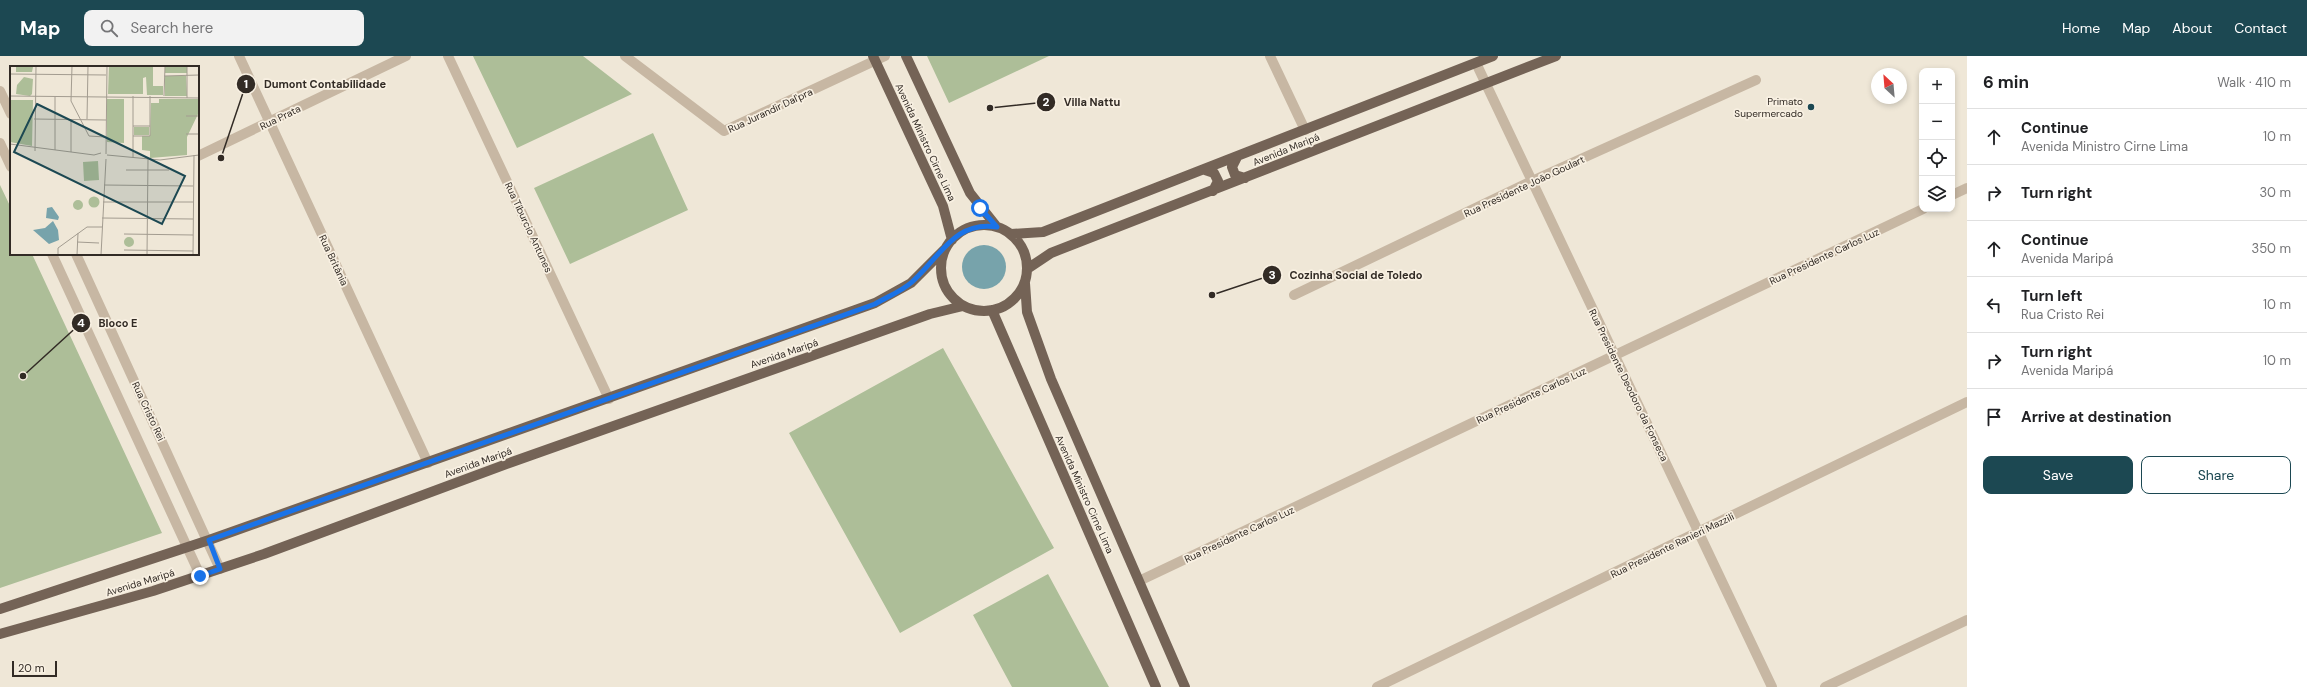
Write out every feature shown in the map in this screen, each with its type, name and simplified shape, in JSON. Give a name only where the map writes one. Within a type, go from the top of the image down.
[{"type":"main road","name":"Avenida Ministro Cirne Lima","points":[[906,56],[970,193],[997,227]]},
{"type":"main road","name":"Avenida Maripá","points":[[1011,234],[1043,232],[1205,170],[1493,56]]},
{"type":"main road","name":"Avenida Maripá","points":[[1028,269],[1052,253],[1556,56]]},
{"type":"main road","name":"Avenida Ministro Cirne Lima","points":[[874,58],[943,206],[949,244]]},
{"type":"main road","points":[[1237,157],[1232,166],[1235,175],[1245,178]]},
{"type":"main road","points":[[1205,170],[1214,173],[1218,181],[1213,191]]},
{"type":"main road","points":[[985,225],[997,227],[1011,234],[1020,244],[1026,256],[1028,269],[1024,283],[1017,296],[1011,301],[992,310],[977,310],[963,306],[953,297],[945,286],[941,274],[942,261],[949,244],[961,232],[973,227],[985,225]]},
{"type":"main road","name":"Avenida Maripá","points":[[0,609],[209,540],[875,304],[911,283],[949,244]]},
{"type":"main road","points":[[1024,283],[1027,312],[1051,379],[1140,581],[1184,687]]},
{"type":"main road","name":"Avenida Maripá","points":[[0,634],[154,591],[200,576],[527,456],[930,314],[963,306]]},
{"type":"main road","name":"Avenida Ministro Cirne Lima","points":[[992,310],[1156,687]]},
{"type":"street","name":"Rua Britânia","points":[[239,56],[428,463]]},
{"type":"street","name":"Rua Prata","points":[[199,156],[406,56]]},
{"type":"street","name":"Rua Tíburcio Antunes","points":[[448,56],[609,399]]},
{"type":"street","name":"Rua Jurandir Dal'pra","points":[[625,56],[724,131],[874,58],[885,56]]},
{"type":"street","points":[[1270,56],[1305,130]]},
{"type":"street","name":"Rua Presidente Deodoro da Fonseca","points":[[1476,63],[1772,687]]},
{"type":"street","name":"Rua Presidente João Goulart","points":[[1294,295],[1532,181],[1756,80]]},
{"type":"street","points":[[0,91],[10,112]]},
{"type":"street","points":[[0,144],[10,165]]},
{"type":"street","points":[[1955,194],[1967,188]]},
{"type":"street","name":"Rua Presidente Carlos Luz","points":[[1140,581],[1919,211]]},
{"type":"street","points":[[52,255],[188,547],[200,576]]},
{"type":"street","name":"Rua Cristo Rei","points":[[76,255],[209,540],[220,569]]},
{"type":"street","name":"Rua Presidente Ranieri Mazzili","points":[[1378,687],[1967,402]]},
{"type":"street","points":[[1825,687],[1967,620]]},
{"type":"green space","points":[[473,56],[583,56],[632,94],[517,148]]},
{"type":"green space","points":[[927,56],[1049,56],[949,103]]},
{"type":"green space","points":[[653,133],[688,210],[570,264],[534,188]]},
{"type":"green space","points":[[0,185],[10,206],[10,255],[32,255],[162,533],[0,588]]},
{"type":"green space","points":[[943,348],[1054,548],[900,633],[789,433]]},
{"type":"green space","points":[[1048,574],[1109,687],[1012,687],[973,615]]},
{"type":"water","points":[[980,245],[988,245],[1000,251],[1006,263],[1006,271],[1000,283],[988,289],[980,289],[968,283],[962,271],[962,263],[968,251]]},
{"type":"place","name":"Primato Supermercado","points":[[1811,107]]},
{"type":"place","name":"Villa Nattu","points":[[990,108]]},
{"type":"place","name":"Dumont Contabilidade","points":[[221,158]]},
{"type":"place","name":"Cozinha Social de Toledo","points":[[1212,295]]},
{"type":"place","name":"Bloco E","points":[[23,376]]},
{"type":"route","points":[[200,576],[220,569],[209,540],[875,304],[911,283],[961,232],[973,227],[985,225],[997,227],[980,208]]}]
